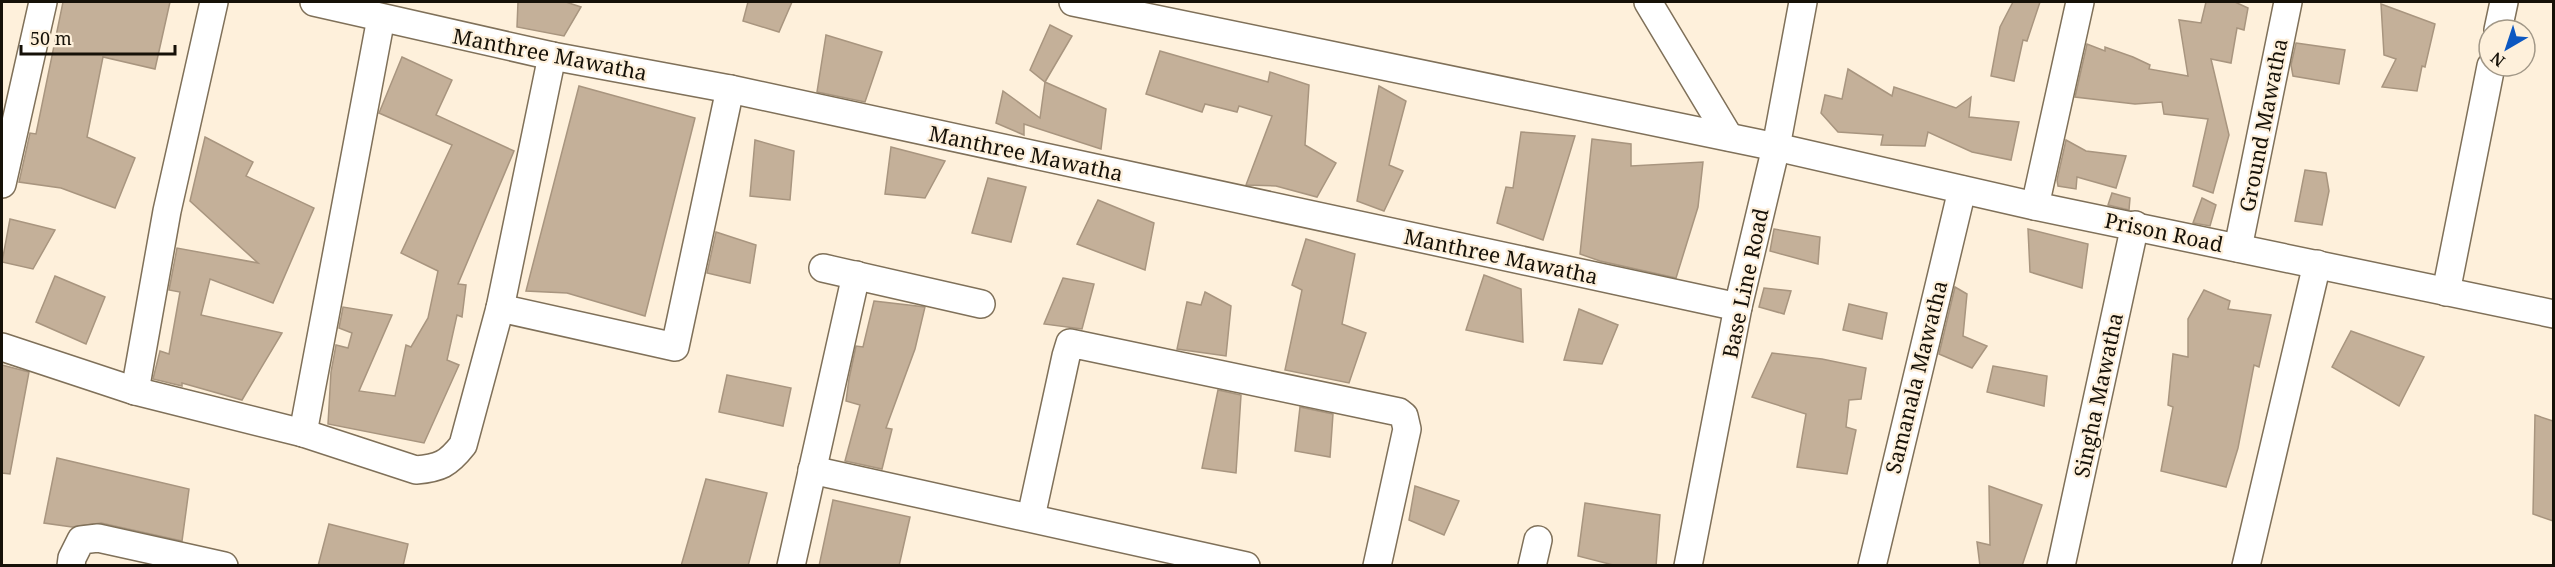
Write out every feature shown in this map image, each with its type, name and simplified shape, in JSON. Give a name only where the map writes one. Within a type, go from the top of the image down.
[{"type":"street","points":[[2,184],[43,2]]},
{"type":"street","points":[[135,391],[167,211],[214,2]]},
{"type":"street","name":"Manthree Mawatha","points":[[314,2],[552,56],[730,89],[1738,307]]},
{"type":"street","name":"Prison Road","points":[[1072,2],[1729,137],[2035,206],[2135,225],[2553,314]]},
{"type":"street","points":[[1648,2],[1729,137]]},
{"type":"street","name":"Base Line Road","points":[[1688,566],[1738,307],[1776,147],[1803,2]]},
{"type":"street","points":[[2035,206],[2080,2]]},
{"type":"street","name":"Ground Mawatha","points":[[2238,248],[2288,2]]},
{"type":"street","points":[[2501,18],[2504,2]]},
{"type":"street","points":[[303,433],[381,18]]},
{"type":"street","points":[[2,347],[135,391],[303,433],[416,470],[433,469],[451,461],[463,445],[500,308],[552,56]]},
{"type":"street","points":[[2445,292],[2489,78]]},
{"type":"street","points":[[500,308],[675,347],[730,89]]},
{"type":"street","name":"Samanala Mawatha","points":[[1872,566],[1962,190]]},
{"type":"street","name":"Singha Mawatha","points":[[2061,566],[2135,225]]},
{"type":"street","points":[[2246,566],[2317,264]]},
{"type":"street","points":[[823,268],[981,304]]},
{"type":"street","points":[[791,566],[856,275]]},
{"type":"street","points":[[1031,517],[1070,343],[1399,412],[1404,416],[1407,429],[1377,566]]},
{"type":"street","points":[[812,470],[1245,566]]},
{"type":"street","points":[[71,566],[72,558],[81,540],[98,538],[225,566]]},
{"type":"building","points":[[63,2],[170,2],[155,69],[103,57],[87,137],[135,158],[115,208],[61,188],[19,182],[30,133],[36,134]]},
{"type":"building","points":[[518,2],[566,2],[581,7],[564,36],[517,27]]},
{"type":"building","points":[[748,2],[792,2],[779,32],[743,21]]},
{"type":"building","points":[[2013,2],[2040,2],[2027,41],[2023,40],[2014,81],[1991,76],[2000,27]]},
{"type":"building","points":[[2206,2],[2235,2],[2248,8],[2244,30],[2237,28],[2231,63],[2211,59],[2229,135],[2213,193],[2193,186],[2208,119],[2164,114],[2162,102],[2135,104],[2075,97],[2087,44],[2105,51],[2105,47],[2133,57],[2150,65],[2149,69],[2188,76],[2179,20],[2201,23]]},
{"type":"building","points":[[2381,4],[2435,24],[2417,91],[2382,87],[2396,59],[2384,55]]},
{"type":"building","points":[[1050,25],[1072,36],[1045,82],[1030,70]]},
{"type":"building","points":[[826,35],[882,52],[865,102],[817,92]]},
{"type":"building","points":[[2296,43],[2345,50],[2339,84],[2293,76],[2291,65]]},
{"type":"building","points":[[1160,51],[1268,82],[1270,72],[1309,85],[1305,145],[1336,163],[1317,197],[1276,186],[1246,185],[1272,116],[1239,106],[1237,112],[1205,104],[1202,112],[1146,94]]},
{"type":"building","points":[[402,57],[452,80],[436,115],[514,151],[458,284],[466,285],[462,317],[457,315],[447,360],[459,365],[424,443],[328,424],[331,372],[336,345],[348,348],[352,333],[339,328],[343,307],[392,315],[359,391],[395,396],[406,345],[411,347],[428,318],[438,271],[401,253],[452,145],[379,113]]},
{"type":"building","points":[[1848,69],[1892,96],[1894,87],[1956,108],[1971,97],[1969,117],[2019,122],[2011,160],[1972,152],[1928,132],[1925,146],[1881,145],[1883,135],[1838,132],[1821,113],[1825,95],[1842,99]]},
{"type":"building","points":[[1045,82],[1106,109],[1101,149],[1024,124],[1024,135],[996,123],[1003,91],[1040,118]]},
{"type":"building","points":[[579,86],[695,118],[645,316],[567,293],[526,291]]},
{"type":"building","points":[[1379,86],[1406,101],[1389,165],[1403,171],[1384,211],[1357,201]]},
{"type":"building","points":[[1521,132],[1575,136],[1543,240],[1497,223],[1506,187],[1513,188]]},
{"type":"building","points":[[205,137],[253,162],[246,176],[314,208],[273,303],[210,279],[201,315],[282,333],[242,400],[182,383],[182,386],[153,379],[160,351],[169,354],[180,292],[169,290],[177,248],[258,263],[190,201]]},
{"type":"building","points":[[1592,139],[1631,144],[1631,166],[1703,162],[1698,207],[1676,278],[1600,261],[1580,254]]},
{"type":"building","points":[[755,140],[794,151],[790,200],[750,196]]},
{"type":"building","points":[[2066,140],[2086,151],[2126,156],[2116,188],[2077,177],[2076,189],[2058,186],[2057,180]]},
{"type":"building","points":[[891,147],[945,161],[925,198],[885,194]]},
{"type":"building","points":[[2305,170],[2326,173],[2329,191],[2322,225],[2295,221]]},
{"type":"building","points":[[988,178],[1026,187],[1011,242],[972,233]]},
{"type":"building","points":[[2112,193],[2130,198],[2129,210],[2108,205]]},
{"type":"building","points":[[2202,198],[2216,205],[2210,226],[2193,223]]},
{"type":"building","points":[[1098,200],[1154,223],[1145,270],[1077,244]]},
{"type":"building","points":[[10,219],[55,230],[33,269],[2,262]]},
{"type":"building","points":[[1774,229],[1820,237],[1818,264],[1770,251]]},
{"type":"building","points":[[2028,229],[2088,244],[2082,288],[2030,272]]},
{"type":"building","points":[[716,232],[756,245],[750,283],[707,273]]},
{"type":"building","points":[[1306,239],[1355,254],[1342,324],[1366,333],[1349,383],[1285,370],[1302,290],[1292,285]]},
{"type":"building","points":[[1484,275],[1521,289],[1523,342],[1466,330]]},
{"type":"building","points":[[55,276],[105,297],[86,344],[36,322]]},
{"type":"building","points":[[1063,278],[1094,284],[1082,329],[1044,324]]},
{"type":"building","points":[[1955,287],[1967,294],[1963,336],[1987,346],[1972,368],[1939,354]]},
{"type":"building","points":[[1764,288],[1791,291],[1784,314],[1759,307]]},
{"type":"building","points":[[2204,290],[2230,301],[2228,309],[2271,315],[2259,367],[2254,365],[2238,448],[2226,487],[2161,471],[2173,407],[2168,405],[2173,354],[2188,357],[2188,319]]},
{"type":"building","points":[[1205,292],[1231,306],[1226,356],[1177,349],[1187,302],[1201,305]]},
{"type":"building","points":[[874,301],[925,307],[915,349],[886,428],[892,429],[882,469],[845,461],[860,405],[846,401],[849,379],[856,346],[863,347]]},
{"type":"building","points":[[1849,304],[1887,313],[1882,339],[1843,330]]},
{"type":"building","points":[[1579,309],[1618,325],[1602,364],[1564,360]]},
{"type":"building","points":[[2351,331],[2424,357],[2399,406],[2332,367]]},
{"type":"building","points":[[1772,353],[1822,359],[1866,368],[1861,399],[1849,400],[1846,427],[1856,430],[1847,474],[1797,467],[1806,414],[1752,397]]},
{"type":"building","points":[[2,365],[29,372],[10,474],[2,473]]},
{"type":"building","points":[[1993,366],[2047,376],[2044,406],[1987,392]]},
{"type":"building","points":[[727,375],[791,388],[783,426],[719,412]]},
{"type":"building","points":[[1218,390],[1241,395],[1236,473],[1202,468]]},
{"type":"building","points":[[1300,407],[1333,414],[1330,457],[1295,451]]},
{"type":"building","points":[[2535,415],[2553,421],[2553,521],[2533,514]]},
{"type":"building","points":[[57,458],[189,489],[182,541],[101,523],[72,527],[44,523]]},
{"type":"building","points":[[706,479],[767,493],[748,566],[681,566]]},
{"type":"building","points":[[1415,486],[1459,501],[1444,535],[1409,520]]},
{"type":"building","points":[[1989,486],[2042,505],[2022,566],[1980,566],[1977,542],[1990,545]]},
{"type":"building","points":[[833,500],[910,517],[899,566],[819,566]]},
{"type":"building","points":[[1585,503],[1660,515],[1656,566],[1617,566],[1578,556]]},
{"type":"building","points":[[329,524],[408,544],[403,566],[318,566]]}]
